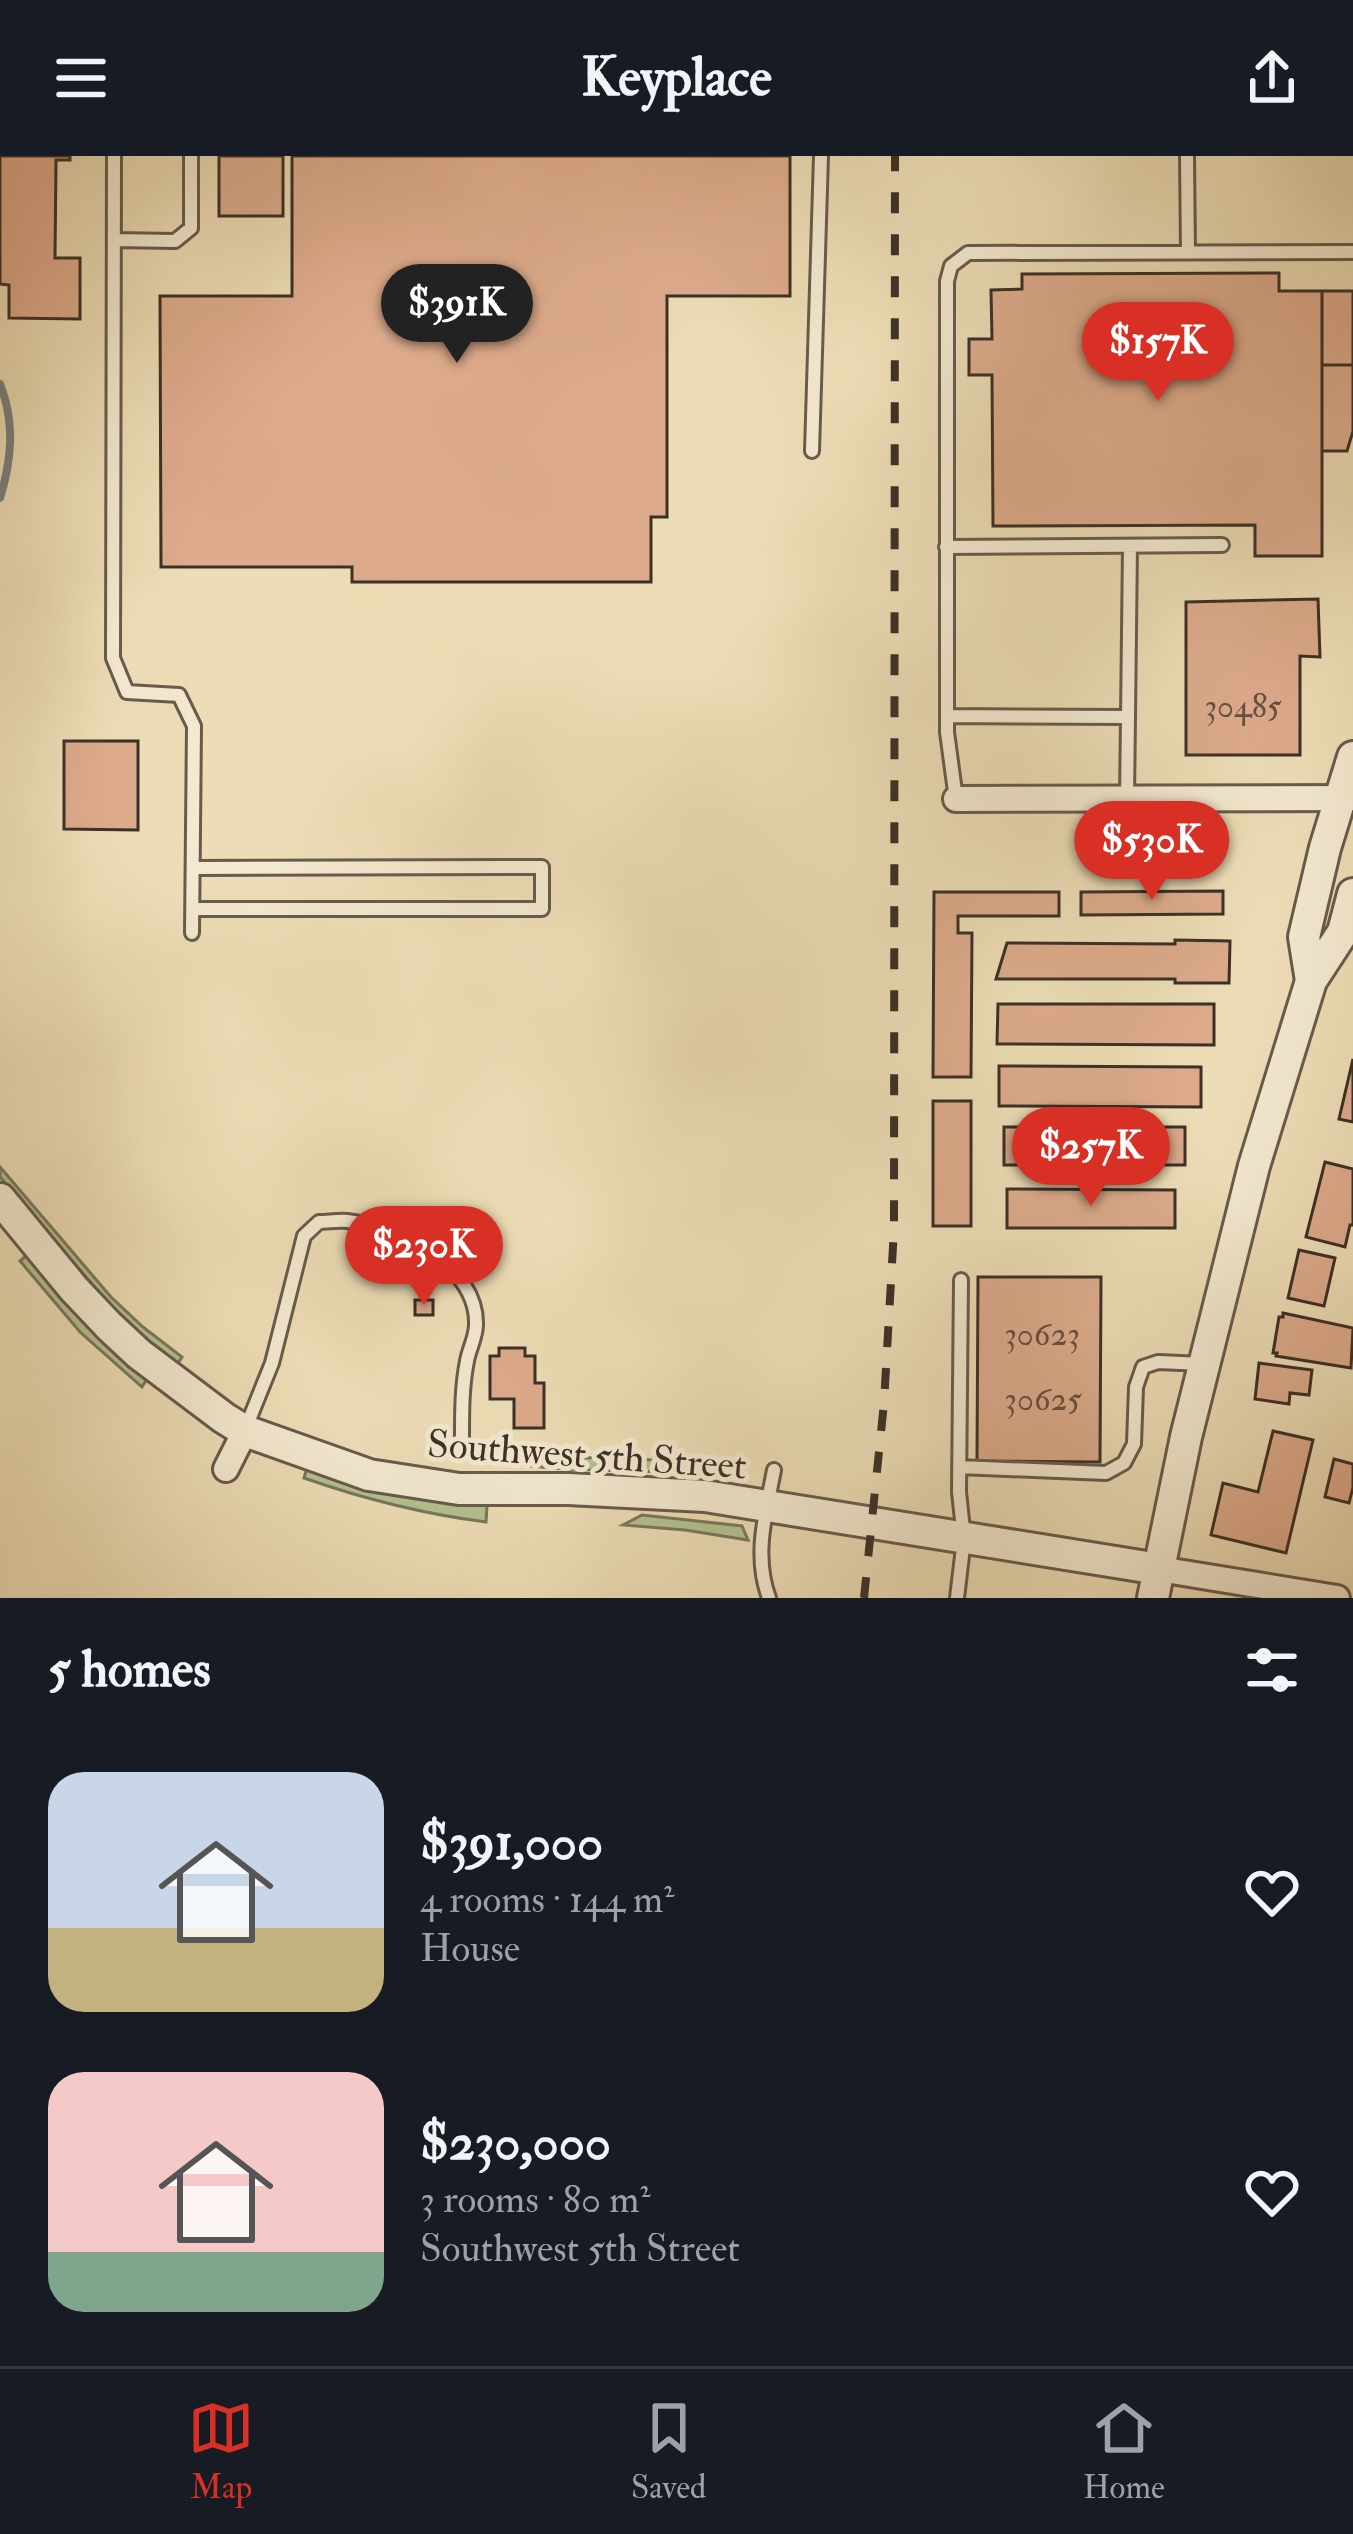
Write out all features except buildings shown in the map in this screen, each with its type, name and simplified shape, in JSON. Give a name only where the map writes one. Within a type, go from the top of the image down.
[{"type":"street","points":[[1311,981],[1304,937],[1347,798],[1353,757]]},
{"type":"street","points":[[956,800],[1347,798]]},
{"type":"street","points":[[1156,1584],[1254,1166],[1311,981],[1343,932],[1353,894]]},
{"type":"street","name":"Southwest 5th Street","points":[[0,1198],[74,1289],[124,1340],[224,1418],[245,1431],[369,1474],[459,1490],[568,1489],[705,1496],[964,1539],[1156,1584],[1337,1598]]},
{"type":"street","points":[[226,1469],[245,1431]]},
{"type":"lane","points":[[114,156],[113,658],[127,692],[179,695],[194,726],[192,933]]},
{"type":"lane","points":[[114,240],[175,241],[191,228],[191,156]]},
{"type":"lane","points":[[812,452],[821,156]]},
{"type":"lane","points":[[1187,156],[1188,252]]},
{"type":"lane","points":[[956,800],[946,716],[947,280],[951,266],[968,253],[1353,252]]},
{"type":"lane","points":[[946,547],[1222,545]]},
{"type":"lane","points":[[1127,800],[1130,546]]},
{"type":"lane","points":[[946,716],[1128,717]]},
{"type":"lane","points":[[193,868],[542,867],[542,909],[193,909]]},
{"type":"lane","points":[[245,1431],[272,1363],[304,1236],[319,1222],[348,1221],[423,1246],[465,1287],[474,1305],[477,1329],[463,1385],[462,1436]]},
{"type":"lane","points":[[957,1598],[964,1539],[959,1467],[961,1280]]},
{"type":"lane","points":[[959,1467],[1106,1473],[1124,1463],[1135,1444],[1136,1387],[1143,1367],[1158,1361],[1204,1364]]},
{"type":"lane","points":[[769,1598],[760,1549],[774,1470]]},
{"type":"green space","points":[[0,1167],[111,1297],[182,1357],[178,1363],[109,1304],[0,1177]]},
{"type":"green space","points":[[28,1254],[147,1379],[142,1387],[80,1332],[20,1261]]},
{"type":"green space","points":[[610,1457],[706,1464],[706,1475],[499,1461]]},
{"type":"green space","points":[[307,1468],[442,1501],[487,1505],[486,1522],[349,1493],[304,1478]]},
{"type":"green space","points":[[642,1515],[742,1526],[748,1540],[623,1525]]},
{"type":"waterway","points":[[0,384],[10,441],[0,498]]},
{"type":"railway","points":[[864,1598],[884,1403],[894,1229],[895,156]]}]
